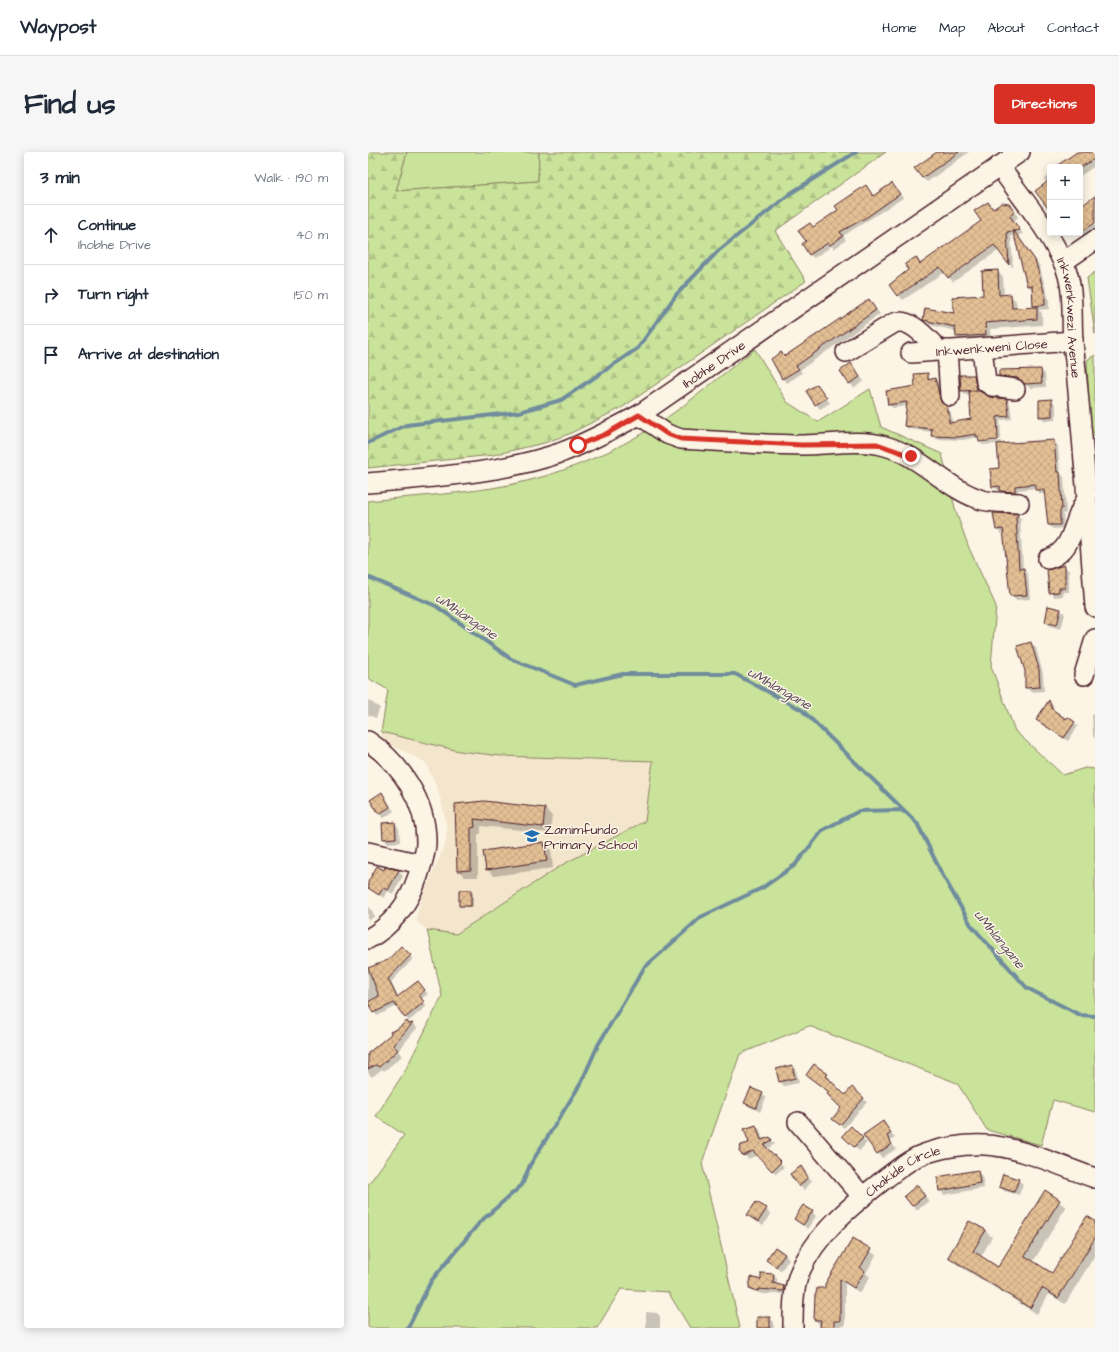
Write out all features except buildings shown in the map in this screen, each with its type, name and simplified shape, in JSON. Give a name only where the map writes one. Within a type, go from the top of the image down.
[{"type":"street","name":"Ihobhe Drive","points":[[368,484],[500,468],[537,460],[560,453],[606,434],[639,415],[1020,152]]},
{"type":"street","name":"Inkwenkwezi Avenue","points":[[999,166],[1049,237],[1063,262],[1071,292],[1073,341],[1090,451],[1087,500],[1095,607]]},
{"type":"street","points":[[1063,262],[1095,240]]},
{"type":"street","points":[[846,352],[894,323],[902,321],[910,324],[944,350],[950,396]]},
{"type":"street","name":"Inkwenkweni Close","points":[[911,353],[1073,341]]},
{"type":"street","points":[[982,348],[986,382],[992,386],[1015,390]]},
{"type":"street","points":[[639,415],[667,434],[681,439],[802,445],[864,444],[885,446],[911,456],[943,479],[984,501],[1019,503]]},
{"type":"street","points":[[1048,559],[1058,554],[1066,546],[1087,500]]},
{"type":"street","points":[[1084,675],[1095,639]]},
{"type":"street","points":[[368,741],[389,758],[411,786],[424,824],[426,844],[412,892],[400,911],[389,924],[368,939]]},
{"type":"street","points":[[368,852],[421,864]]},
{"type":"street","points":[[798,1122],[862,1196]]},
{"type":"street","name":"Chakide Circle","points":[[793,1328],[795,1290],[798,1275],[804,1263],[829,1228],[862,1196],[904,1165],[919,1156],[968,1145],[1002,1147],[1040,1158],[1095,1178]]},
{"type":"shaded area","name":"Zamimfundo Primary School","points":[[381,732],[459,751],[501,756],[653,761],[645,821],[562,865],[456,934],[427,930],[416,921],[419,905],[445,844],[447,828],[443,809],[437,787],[425,762],[383,741]]},
{"type":"green space","points":[[368,152],[407,152],[396,191],[538,181],[539,152],[886,152],[775,231],[806,281],[623,407],[569,434],[544,443],[493,455],[368,468]]},
{"type":"green space","points":[[407,152],[539,152],[538,181],[396,191]]},
{"type":"green space","points":[[1095,272],[1095,334],[1087,278]]},
{"type":"green space","points":[[755,349],[787,402],[818,422],[870,389],[881,427],[942,454],[956,512],[969,548],[996,606],[991,666],[1015,731],[1063,775],[1085,768],[1095,769],[1095,1112],[1053,1100],[1041,1145],[987,1130],[957,1083],[809,1026],[740,1054],[702,1163],[740,1328],[690,1328],[668,1292],[621,1289],[597,1328],[368,1328],[368,1185],[404,1135],[376,1116],[405,1071],[442,996],[427,930],[456,934],[562,865],[645,821],[653,761],[501,756],[459,751],[381,732],[388,690],[368,678],[368,501],[457,493],[492,488],[543,477],[575,466],[607,452],[654,427]]},
{"type":"green space","points":[[1095,355],[1095,435],[1090,439],[1087,360]]},
{"type":"waterway","points":[[368,443],[406,425],[519,412],[561,400],[638,348],[676,295],[718,251],[791,193],[856,152]]},
{"type":"waterway","name":"uMhlangane","points":[[368,577],[436,606],[511,659],[575,685],[623,674],[735,674],[802,710],[917,823],[942,874],[971,925],[1027,988],[1080,1015],[1095,1016]]},
{"type":"waterway","points":[[408,1328],[431,1281],[480,1222],[522,1185],[530,1165],[581,1083],[598,1045],[644,968],[701,917],[762,888],[795,865],[823,830],[859,811],[901,810],[904,812]]},
{"type":"place","name":"Zamimfundo Primary School","points":[[532,836]]},
{"type":"route","points":[[578,445],[606,434],[639,415],[656,428],[673,437],[681,439],[802,445],[877,444],[892,448],[911,456]]}]
